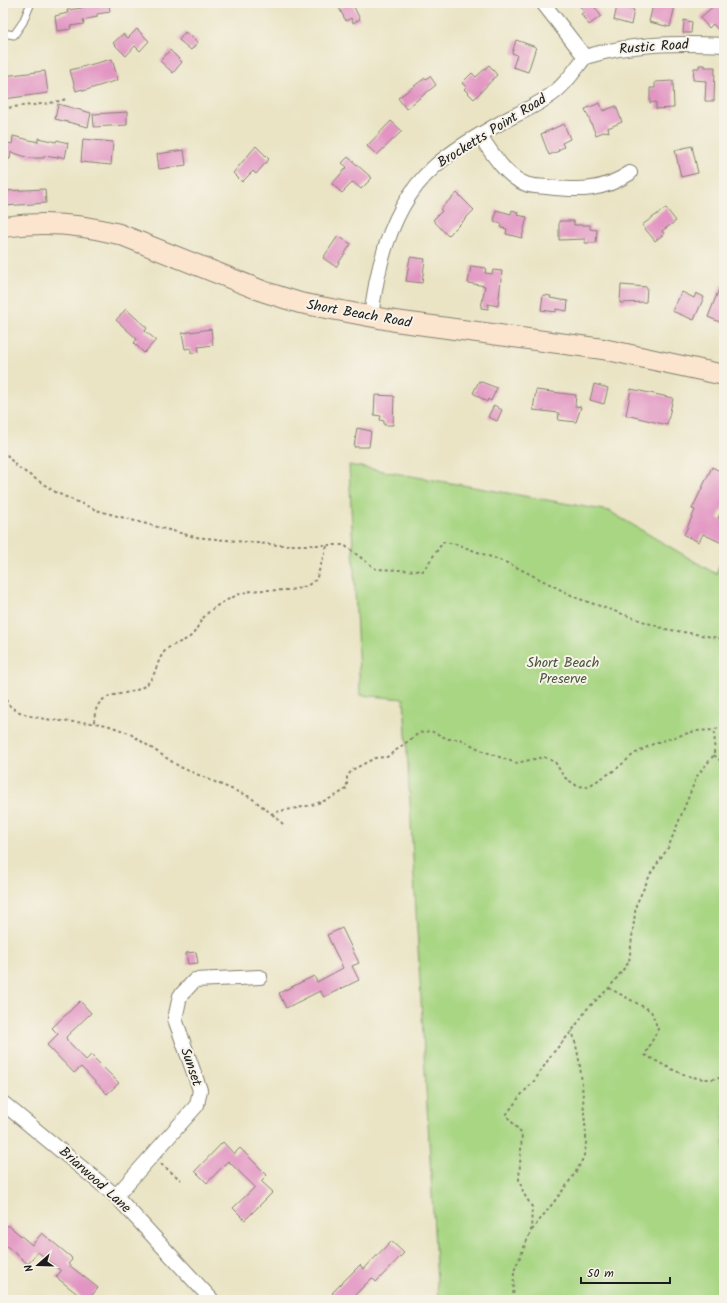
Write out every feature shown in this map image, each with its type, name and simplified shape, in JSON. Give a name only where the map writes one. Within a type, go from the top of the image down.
[{"type":"main road","name":"Short Beach Road","points":[[3,227],[40,224],[71,225],[97,229],[119,234],[264,292],[300,303],[371,318],[603,349],[724,375]]},
{"type":"street","points":[[543,3],[585,57]]},
{"type":"street","name":"Rustic Road","points":[[585,57],[604,51],[644,46],[680,43],[724,45]]},
{"type":"street","name":"Brocketts Point Road","points":[[371,318],[372,302],[384,250],[392,228],[404,204],[419,182],[434,167],[453,152],[549,97],[566,81],[585,57]]},
{"type":"street","points":[[480,136],[508,173],[526,184],[564,189],[595,189],[616,182],[630,174]]},
{"type":"street","name":"Sunset","points":[[116,1196],[197,1106],[200,1090],[186,1054],[176,1019],[180,996],[195,980],[260,977]]},
{"type":"street","name":"Briarwood Lane","points":[[3,1103],[116,1196],[212,1300]]},
{"type":"lane","points":[[3,33],[14,35],[23,22],[31,3]]},
{"type":"path","points":[[3,109],[17,105],[51,103],[66,99]]},
{"type":"path","points":[[3,450],[16,466],[57,494],[102,512],[195,537],[278,545],[344,545],[376,569],[422,571],[443,542],[456,544],[510,564],[577,598],[665,629],[724,639]]},
{"type":"path","points":[[94,723],[94,713],[98,704],[110,695],[138,691],[149,682],[163,653],[173,644],[192,636],[204,616],[219,605],[240,594],[265,588],[287,590],[303,587],[316,580],[327,546]]},
{"type":"path","points":[[3,694],[10,706],[33,717],[45,720],[107,725],[129,733],[180,767],[250,797],[284,825]]},
{"type":"path","points":[[272,814],[280,810],[315,805],[338,795],[347,788],[347,777],[352,770],[375,758],[387,757],[419,732],[431,731],[448,739],[460,739],[483,751],[516,764],[544,757],[555,762],[564,778],[577,786],[587,787],[614,770],[634,754],[655,743],[695,731],[715,730],[724,724]]},
{"type":"path","points":[[531,1230],[532,1207],[524,1194],[519,1180],[522,1134],[506,1115],[520,1096],[535,1080],[552,1054],[572,1031],[587,1009],[609,988],[629,962],[636,905],[651,873],[668,848],[697,776],[714,755],[715,730]]},
{"type":"path","points":[[714,755],[724,764]]},
{"type":"path","points":[[609,988],[651,1011],[658,1029],[645,1055],[680,1073],[700,1080],[724,1077]]},
{"type":"path","points":[[513,1300],[514,1271],[531,1230],[567,1184],[584,1156],[586,1141],[582,1073],[578,1050],[572,1031]]},
{"type":"path","points":[[151,1157],[181,1180]]},
{"type":"green space","name":"Short Beach Preserve","points":[[349,465],[609,511],[716,574],[724,555],[724,1300],[438,1300],[404,699],[360,695]]},
{"type":"building","points":[[109,3],[110,12],[97,14],[97,17],[83,20],[84,24],[70,26],[71,29],[57,31],[55,16],[68,13],[67,10],[82,8],[81,4]]},
{"type":"building","points":[[352,3],[360,19],[353,23],[351,18],[346,21],[339,8]]},
{"type":"building","points":[[578,3],[597,3],[594,6],[601,16],[589,25],[581,14],[584,12]]},
{"type":"building","points":[[664,3],[675,6],[670,27],[649,22],[653,5],[663,7]]},
{"type":"building","points":[[717,3],[724,9],[724,25],[718,30],[713,24],[709,28],[700,18]]},
{"type":"building","points":[[617,6],[634,10],[631,25],[614,20]]},
{"type":"building","points":[[684,20],[692,22],[691,33],[683,33]]},
{"type":"building","points":[[137,29],[149,41],[140,51],[135,46],[126,56],[113,43],[123,34],[128,38]]},
{"type":"building","points":[[185,32],[198,42],[191,50],[179,40]]},
{"type":"building","points":[[516,40],[536,47],[528,72],[513,67],[517,55],[512,53]]},
{"type":"building","points":[[170,50],[182,62],[173,73],[160,61]]},
{"type":"building","points":[[112,59],[118,80],[83,91],[82,89],[76,91],[70,70]]},
{"type":"building","points":[[489,65],[497,75],[474,99],[464,89],[466,87],[462,83],[472,73],[476,77]]},
{"type":"building","points":[[699,65],[705,65],[705,67],[715,67],[714,101],[705,101],[706,81],[693,80],[694,68],[699,68]]},
{"type":"building","points":[[45,71],[48,93],[4,99],[3,76]]},
{"type":"building","points":[[430,76],[436,85],[406,109],[398,98]]},
{"type":"building","points":[[673,81],[674,108],[656,109],[656,102],[650,103],[650,88],[655,88],[655,82]]},
{"type":"building","points":[[600,103],[603,111],[616,106],[622,122],[608,128],[609,132],[606,131],[596,135],[585,109]]},
{"type":"building","points":[[58,104],[91,113],[88,127],[55,119]]},
{"type":"building","points":[[127,112],[127,125],[94,127],[93,114]]},
{"type":"building","points":[[391,121],[402,131],[377,155],[367,146]]},
{"type":"building","points":[[564,124],[570,139],[562,143],[564,147],[558,150],[559,151],[549,155],[541,134]]},
{"type":"building","points":[[13,136],[38,142],[38,138],[68,143],[65,158],[58,156],[58,158],[44,156],[44,158],[29,158],[11,152],[10,159],[3,158],[3,142],[12,144]]},
{"type":"building","points":[[83,139],[113,142],[111,165],[81,162]]},
{"type":"building","points":[[256,146],[269,159],[256,174],[253,171],[242,182],[233,173]]},
{"type":"building","points":[[692,146],[698,173],[681,177],[675,150]]},
{"type":"building","points":[[184,150],[186,165],[159,169],[157,154]]},
{"type":"building","points":[[348,157],[372,178],[361,189],[353,182],[342,193],[332,184],[347,167],[342,163]]},
{"type":"building","points":[[45,189],[46,203],[5,206],[4,191]]},
{"type":"building","points":[[457,193],[474,210],[448,236],[433,220],[442,211],[440,209]]},
{"type":"building","points":[[666,208],[676,221],[662,231],[664,234],[655,241],[642,225]]},
{"type":"building","points":[[496,210],[511,214],[512,210],[518,212],[517,215],[527,217],[522,238],[506,234],[507,229],[501,228],[502,224],[494,222]]},
{"type":"building","points":[[559,221],[574,221],[574,225],[590,225],[590,229],[597,230],[596,243],[585,243],[585,239],[559,240]]},
{"type":"building","points":[[338,236],[351,244],[336,267],[323,258]]},
{"type":"building","points":[[410,257],[425,259],[422,283],[406,281]]},
{"type":"building","points":[[471,266],[486,268],[485,273],[492,274],[493,270],[502,271],[498,306],[488,304],[488,309],[481,308],[485,286],[468,283]]},
{"type":"building","points":[[721,284],[724,286],[724,319],[722,323],[708,317]]},
{"type":"building","points":[[621,285],[647,287],[646,302],[620,303]]},
{"type":"building","points":[[682,292],[694,298],[696,293],[704,297],[694,320],[672,311]]},
{"type":"building","points":[[543,295],[551,296],[550,298],[568,301],[567,311],[556,309],[556,312],[541,310]]},
{"type":"building","points":[[126,309],[147,328],[145,331],[156,340],[144,353],[134,343],[137,339],[116,320]]},
{"type":"building","points":[[211,329],[213,345],[198,347],[199,352],[191,353],[191,348],[185,349],[182,333]]},
{"type":"building","points":[[479,381],[497,388],[491,401],[488,399],[487,402],[473,393]]},
{"type":"building","points":[[594,384],[608,388],[604,404],[590,400]]},
{"type":"building","points":[[631,389],[673,398],[667,425],[626,415]]},
{"type":"building","points":[[536,390],[576,395],[575,406],[581,407],[576,422],[558,420],[559,413],[533,410]]},
{"type":"building","points":[[375,395],[394,396],[393,425],[384,425],[384,421],[380,420],[381,416],[374,415]]},
{"type":"building","points":[[494,405],[502,410],[497,421],[488,417]]},
{"type":"building","points":[[357,428],[371,431],[369,447],[354,447]]},
{"type":"building","points":[[712,467],[724,473],[724,505],[718,518],[724,521],[724,539],[722,543],[703,534],[699,542],[684,535],[695,510],[692,509]]},
{"type":"building","points":[[342,928],[359,963],[352,966],[359,980],[324,997],[320,991],[286,1008],[279,993],[314,976],[317,982],[343,968],[327,935]]},
{"type":"building","points":[[196,952],[198,963],[188,964],[186,953]]},
{"type":"building","points":[[80,1001],[91,1013],[66,1037],[67,1040],[86,1060],[91,1055],[119,1083],[107,1094],[81,1067],[74,1073],[47,1045],[58,1034],[52,1028]]},
{"type":"building","points":[[223,1142],[234,1154],[240,1148],[267,1175],[261,1181],[273,1192],[245,1220],[233,1208],[255,1187],[228,1161],[207,1183],[195,1171]]},
{"type":"building","points":[[8,1225],[32,1245],[42,1233],[71,1257],[72,1260],[68,1264],[98,1288],[88,1300],[85,1300],[56,1277],[61,1271],[38,1252],[28,1264],[3,1243],[3,1232]]},
{"type":"building","points":[[391,1241],[404,1253],[376,1282],[372,1278],[351,1299],[352,1300],[339,1300],[332,1293],[360,1265],[364,1269]]}]
